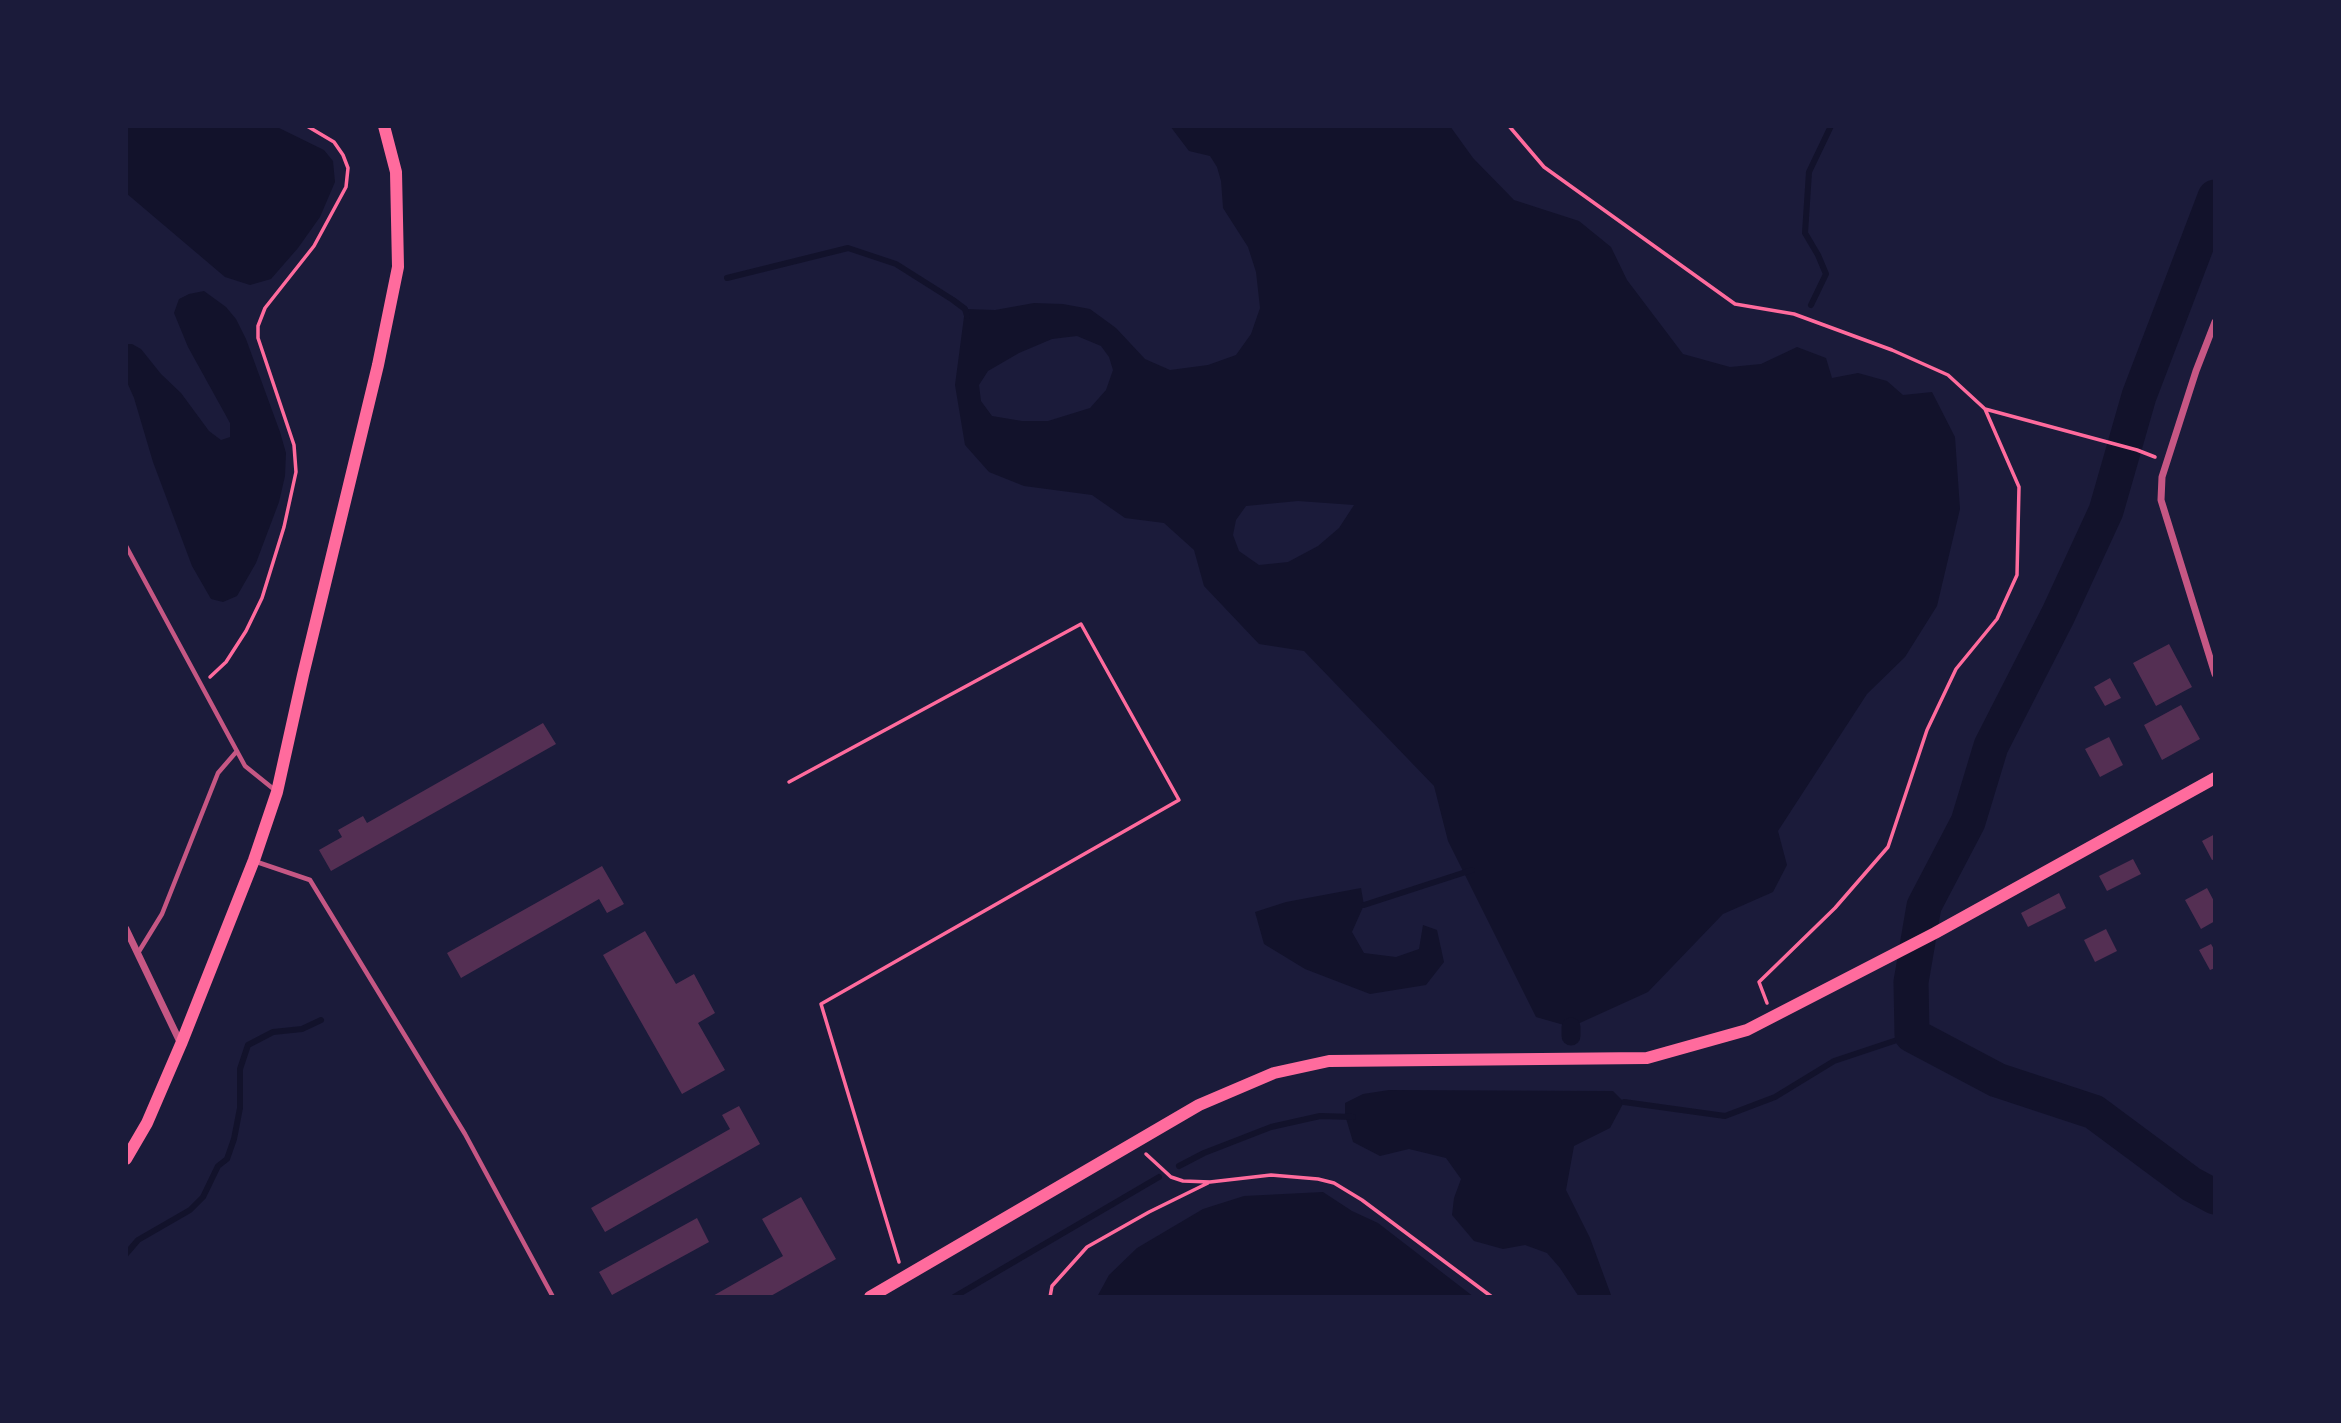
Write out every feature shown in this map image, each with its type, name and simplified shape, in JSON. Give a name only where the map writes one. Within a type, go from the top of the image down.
[{"type":"main road","points":[[126,1159],[147,1123],[181,1044],[254,860],[277,792],[378,365],[398,267],[396,172],[384,126]]},
{"type":"main road","points":[[870,1297],[1199,1105],[1274,1073],[1329,1062],[1647,1058],[1747,1030],[1935,933],[2215,778]]},
{"type":"street","points":[[2215,322],[2196,371],[2162,477],[2161,500],[2215,674]]},
{"type":"street","points":[[126,929],[181,1044]]},
{"type":"lane","points":[[126,546],[245,766],[277,792]]},
{"type":"lane","points":[[138,953],[162,914],[218,773],[237,751]]},
{"type":"lane","points":[[254,860],[310,880],[465,1134],[553,1297]]},
{"type":"path","points":[[202,685],[226,662],[246,631],[262,598],[284,527],[296,472],[294,445],[258,338],[258,326],[265,308],[314,246],[346,187],[348,168],[343,155],[334,142],[307,126]]},
{"type":"path","points":[[1509,126],[1544,167],[1735,304],[1794,314],[1892,350],[1948,375],[1985,409],[2019,487],[2017,575],[1997,620],[1956,669],[1927,730],[1888,847],[1835,908],[1759,982],[1767,1003]]},
{"type":"path","points":[[1985,409],[2106,441],[2167,461]]},
{"type":"path","points":[[789,782],[1081,624],[1179,800],[821,1004],[901,1268]]},
{"type":"path","points":[[1140,1148],[1171,1177],[1183,1181],[1271,1175],[1334,1183],[1370,1206],[1492,1297]]},
{"type":"path","points":[[1051,1297],[1052,1286],[1087,1247],[1211,1181]]},
{"type":"shaded area","points":[[126,126],[275,126],[324,150],[333,161],[335,182],[320,217],[298,248],[271,279],[250,285],[225,277],[126,193]]},
{"type":"shaded area","points":[[1170,126],[1450,126],[1473,158],[1514,200],[1579,221],[1611,247],[1627,280],[1683,354],[1730,367],[1761,364],[1797,347],[1826,358],[1832,378],[1858,373],[1887,381],[1903,395],[1932,392],[1955,437],[1960,509],[1937,606],[1905,657],[1867,694],[1778,831],[1787,865],[1773,892],[1723,914],[1648,992],[1571,1027],[1536,1017],[1448,841],[1434,786],[1304,651],[1259,644],[1204,586],[1194,550],[1164,523],[1125,518],[1092,495],[1024,486],[989,472],[965,445],[955,385],[965,309],[995,310],[1034,303],[1090,309],[1116,328],[1145,359],[1170,370],[1208,365],[1236,355],[1251,334],[1260,308],[1256,272],[1248,247],[1223,208],[1217,167],[1210,156],[1189,151]],"holes":[[[1077,336],[1101,346],[1109,357],[1113,370],[1106,390],[1090,408],[1048,421],[1022,421],[992,416],[981,401],[979,385],[988,371],[1019,353],[1052,339]],[[1298,501],[1354,505],[1339,528],[1318,546],[1288,562],[1259,565],[1239,551],[1233,535],[1236,520],[1246,506]]]},
{"type":"shaded area","points":[[204,291],[226,307],[236,319],[246,339],[286,453],[285,476],[279,502],[256,563],[237,596],[223,602],[211,599],[192,566],[126,380],[126,344],[132,344],[141,349],[181,393],[209,431],[221,440],[230,437],[230,423],[188,347],[174,313],[179,299]]},
{"type":"shaded area","points":[[1361,888],[1364,905],[1352,932],[1364,953],[1396,957],[1419,949],[1423,925],[1437,930],[1444,962],[1426,985],[1370,994],[1305,969],[1264,944],[1255,912],[1286,902]]},
{"type":"shaded area","points":[[1389,1090],[1613,1091],[1624,1102],[1610,1128],[1574,1146],[1566,1190],[1590,1238],[1611,1295],[1579,1297],[1547,1253],[1525,1245],[1503,1249],[1474,1241],[1452,1215],[1454,1198],[1461,1179],[1446,1158],[1409,1149],[1380,1156],[1353,1142],[1345,1115],[1345,1103],[1363,1094]]},
{"type":"shaded area","points":[[1323,1192],[1352,1211],[1378,1223],[1474,1297],[1097,1297],[1109,1275],[1137,1248],[1203,1209],[1244,1196]]},
{"type":"building","points":[[2169,644],[2192,687],[2156,706],[2133,663]]},
{"type":"building","points":[[2110,678],[2121,698],[2105,706],[2094,687]]},
{"type":"building","points":[[2181,705],[2200,739],[2162,760],[2144,725]]},
{"type":"building","points":[[543,723],[556,744],[331,871],[319,850],[342,837],[338,830],[363,816],[367,823]]},
{"type":"building","points":[[2109,737],[2123,765],[2100,777],[2085,749]]},
{"type":"building","points":[[2215,834],[2215,859],[2212,860],[2202,841]]},
{"type":"building","points":[[2133,859],[2141,874],[2107,891],[2099,876]]},
{"type":"building","points":[[602,866],[624,904],[607,913],[599,899],[461,978],[447,953]]},
{"type":"building","points":[[2207,888],[2215,903],[2215,921],[2201,929],[2185,900]]},
{"type":"building","points":[[2059,893],[2066,908],[2028,927],[2021,913]]},
{"type":"building","points":[[2106,929],[2117,951],[2095,962],[2084,940]]},
{"type":"building","points":[[645,931],[676,984],[694,974],[715,1013],[698,1023],[725,1070],[682,1094],[603,955]]},
{"type":"building","points":[[2211,944],[2215,951],[2215,968],[2210,970],[2199,950]]},
{"type":"building","points":[[739,1106],[760,1144],[605,1232],[591,1208],[730,1129],[722,1115]]},
{"type":"building","points":[[801,1197],[836,1259],[769,1297],[711,1297],[783,1256],[762,1219]]},
{"type":"building","points":[[697,1218],[709,1242],[612,1295],[599,1272]]},
{"type":"waterway","points":[[1811,305],[1826,274],[1805,233],[1809,172],[1831,126]]},
{"type":"waterway","points":[[2215,197],[2139,396],[2106,511],[2058,615],[1991,746],[1968,822],[1924,906],[1911,982],[1912,1035],[1997,1080],[2094,1112],[2191,1184],[2215,1197]]},
{"type":"waterway","points":[[727,278],[848,248],[896,264],[953,300],[965,309],[967,316]]},
{"type":"waterway","points":[[1364,905],[1472,870]]},
{"type":"waterway","points":[[126,1254],[138,1240],[190,1210],[203,1197],[218,1166],[227,1159],[240,1108],[240,1069],[248,1045],[273,1032],[302,1029],[321,1020]]},
{"type":"waterway","points":[[1571,1027],[1571,1036]]},
{"type":"waterway","points":[[1624,1102],[1725,1116],[1775,1097],[1834,1061],[1912,1035]]},
{"type":"waterway","points":[[1179,1166],[1204,1153],[1271,1127],[1320,1116],[1353,1117]]},
{"type":"waterway","points":[[954,1297],[1159,1177]]}]
